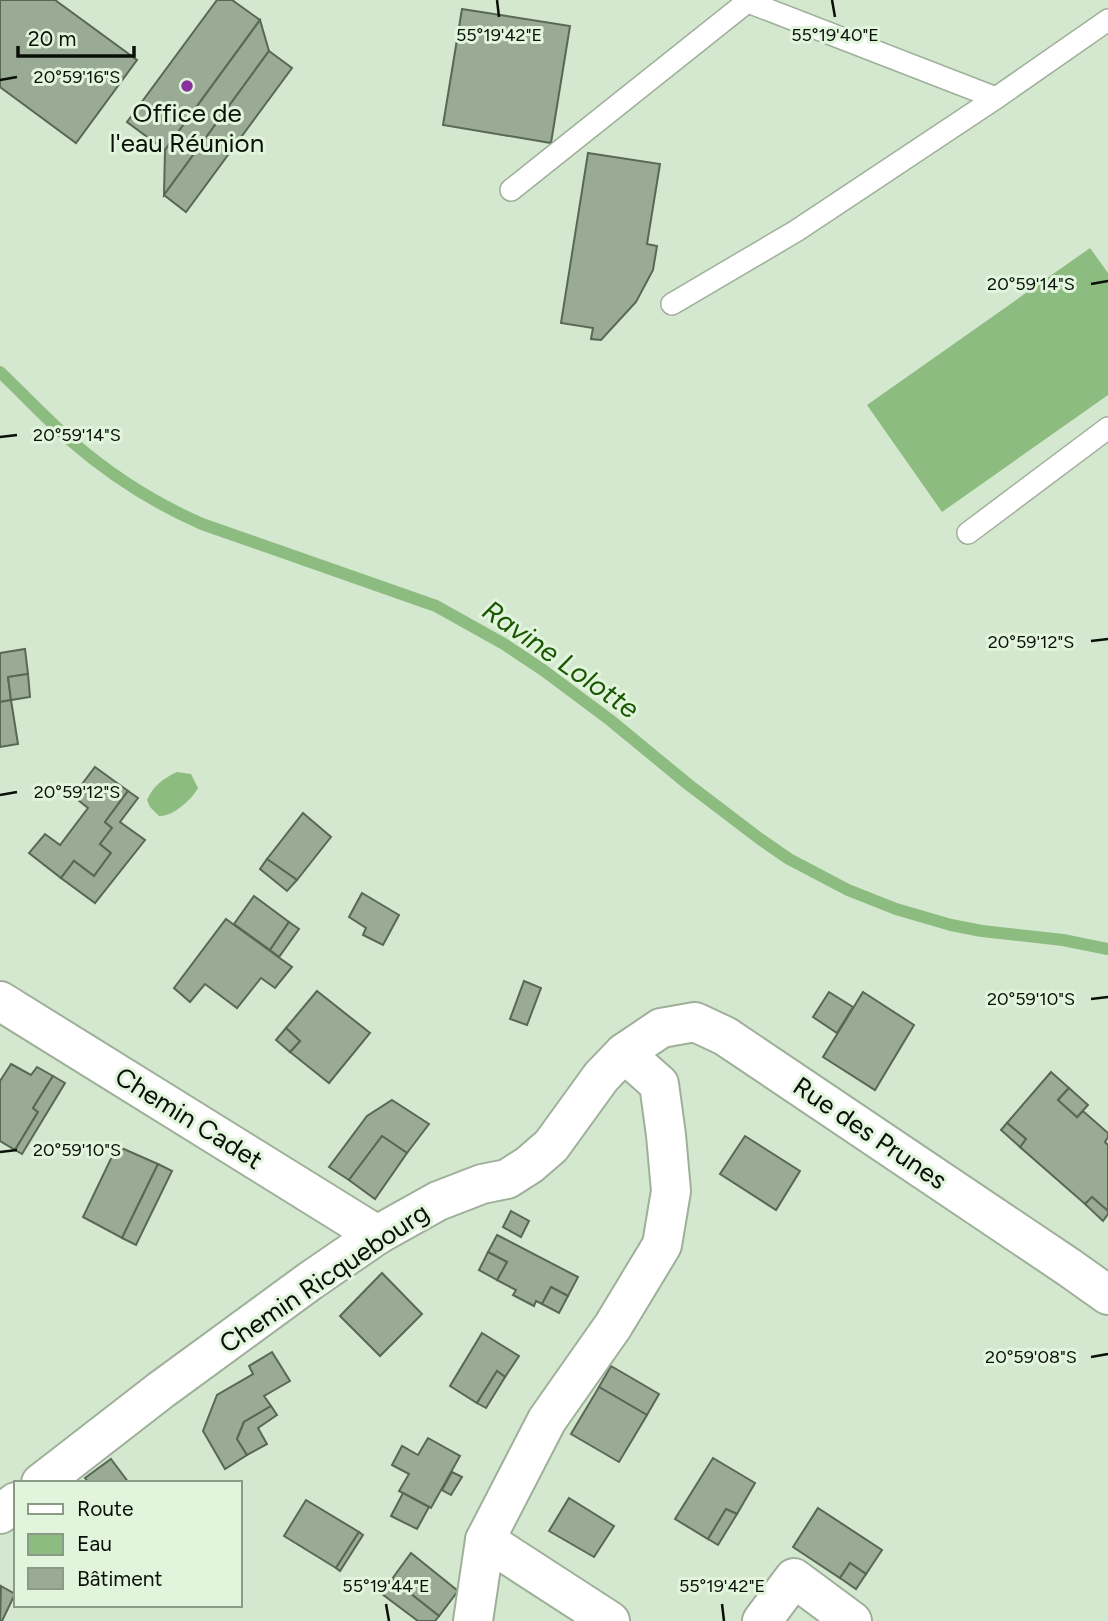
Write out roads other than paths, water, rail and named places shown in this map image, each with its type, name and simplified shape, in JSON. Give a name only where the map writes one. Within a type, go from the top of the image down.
[{"type":"street","name":"Chemin Cadet","points":[[0,1001],[377,1235]]},
{"type":"street","name":"Rue des Prunes","points":[[624,1053],[661,1028],[695,1022],[725,1036],[1108,1295]]},
{"type":"street","name":"Chemin Ricquebourg","points":[[44,1481],[161,1390],[377,1235],[438,1201],[482,1184],[507,1179],[529,1165],[551,1146],[601,1077],[624,1053]]},
{"type":"street","points":[[473,1621],[485,1540],[547,1420],[612,1326],[662,1245],[671,1191],[659,1084],[624,1053]]},
{"type":"street","points":[[485,1540],[610,1621]]},
{"type":"street","points":[[762,1621],[793,1578],[852,1621]]},
{"type":"lane","points":[[511,190],[745,1],[996,99]]},
{"type":"lane","points":[[672,304],[796,231],[996,99],[1108,20]]},
{"type":"lane","points":[[968,533],[1108,428]]},
{"type":"water","points":[[1090,248],[1108,273],[1108,395],[942,512],[867,405]]},
{"type":"water","points":[[177,772],[191,774],[198,788],[182,806],[170,814],[159,816],[147,800],[159,783]]},
{"type":"waterway","name":"Ravine Lolotte","points":[[0,372],[85,453],[116,476],[167,507],[202,524],[436,606],[504,644],[610,720],[760,839],[789,859],[848,890],[896,909],[951,925],[1108,949]]},
{"type":"place","name":"Office de l'eau Réunion","points":[[187,86]]}]
